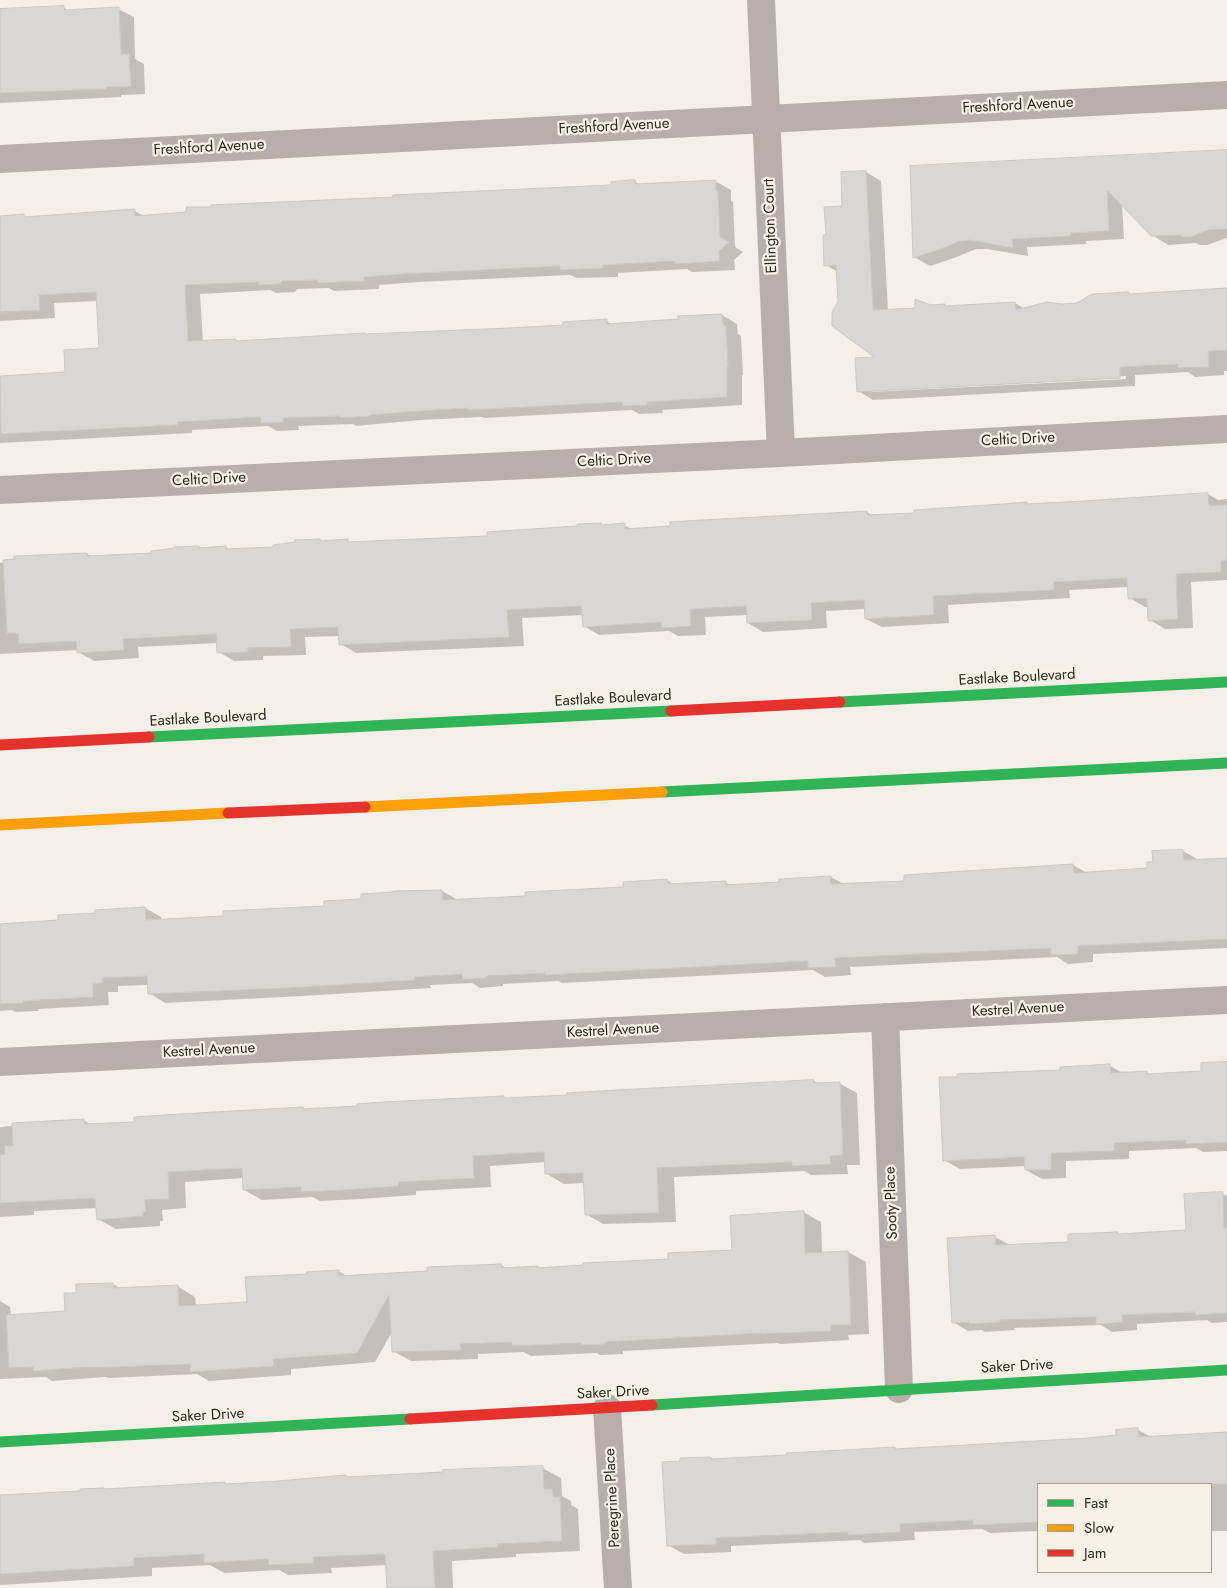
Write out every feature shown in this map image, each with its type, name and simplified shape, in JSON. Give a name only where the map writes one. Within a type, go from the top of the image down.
[{"type":"main road","name":"Eastlake Boulevard","points":[[0,745],[1227,682]]},
{"type":"main road","points":[[0,825],[1227,763]]},
{"type":"main road","name":"Saker Drive","points":[[0,1442],[607,1408],[1227,1370]]},
{"type":"street","name":"Ellington Court","points":[[760,0],[781,453]]},
{"type":"street","name":"Freshford Avenue","points":[[0,159],[1227,95]]},
{"type":"street","name":"Celtic Drive","points":[[0,490],[781,453],[1227,428]]},
{"type":"street","name":"Kestrel Avenue","points":[[0,1062],[1227,1000]]},
{"type":"street","name":"Sooty Place","points":[[885,1017],[899,1390]]},
{"type":"street","name":"Peregrine Place","points":[[607,1408],[618,1588]]},
{"type":"building","points":[[64,6],[64,10],[119,7],[121,54],[129,54],[131,86],[106,87],[106,89],[0,93],[0,9]]},
{"type":"building","points":[[1227,150],[1227,229],[1208,230],[1191,237],[1180,235],[1151,236],[1107,190],[1109,231],[1071,233],[1071,236],[1012,239],[1013,248],[970,240],[960,241],[913,258],[910,166]]},
{"type":"building","points":[[866,171],[873,310],[915,308],[915,299],[931,305],[945,304],[945,306],[1015,302],[1016,310],[1047,302],[1077,303],[1092,294],[1129,292],[1129,294],[1227,288],[1227,350],[1208,351],[1209,367],[1178,368],[1178,364],[1120,367],[1120,378],[857,392],[855,358],[874,357],[832,326],[832,312],[838,302],[836,265],[824,266],[823,235],[826,235],[824,207],[842,206],[841,172]]},
{"type":"building","points":[[635,180],[636,184],[716,180],[720,237],[729,242],[719,251],[720,261],[675,264],[675,261],[603,265],[603,268],[560,270],[560,266],[403,274],[364,277],[364,281],[318,283],[317,280],[282,281],[280,284],[259,285],[259,282],[185,285],[188,341],[236,339],[236,341],[365,333],[509,328],[563,325],[563,322],[607,319],[607,324],[678,319],[678,316],[722,314],[723,324],[726,326],[727,397],[647,402],[648,405],[623,406],[622,402],[468,410],[468,408],[340,418],[340,416],[283,418],[284,422],[261,423],[260,417],[177,422],[177,425],[1,434],[0,376],[65,372],[64,350],[99,348],[96,292],[39,295],[40,310],[0,312],[0,216],[24,214],[24,217],[135,209],[135,216],[186,212],[186,207],[211,207],[211,205],[611,185],[611,182]]},
{"type":"building","points":[[1208,493],[1209,506],[1227,505],[1227,560],[1221,561],[1221,572],[1176,574],[1178,619],[1148,621],[1147,598],[1128,599],[1127,578],[1054,582],[1054,590],[933,596],[934,615],[865,619],[864,600],[811,603],[812,620],[747,623],[746,606],[690,609],[691,626],[661,628],[661,622],[583,627],[581,606],[507,610],[509,637],[339,645],[338,627],[290,629],[291,647],[248,648],[248,652],[217,653],[216,634],[123,639],[124,650],[77,653],[76,641],[19,644],[18,633],[7,633],[3,560],[14,559],[14,556],[87,553],[87,556],[151,553],[151,551],[174,547],[199,546],[199,548],[226,546],[226,549],[273,547],[273,545],[295,542],[295,540],[348,539],[348,542],[487,536],[487,532],[577,526],[577,524],[625,523],[625,529],[670,526],[670,522],[685,521],[867,511],[867,515],[914,513],[914,510],[1027,502],[1027,504]]},
{"type":"building","points":[[1183,850],[1184,860],[1227,858],[1227,939],[1078,946],[1078,954],[1051,955],[1051,948],[835,958],[836,967],[808,968],[808,961],[545,975],[545,973],[487,976],[487,978],[463,979],[462,974],[415,977],[415,980],[148,994],[147,976],[102,978],[103,983],[93,984],[93,997],[0,1004],[0,924],[58,920],[58,915],[95,913],[95,910],[145,907],[146,920],[223,916],[223,911],[324,906],[324,901],[361,899],[361,894],[393,891],[442,890],[443,900],[525,896],[525,892],[623,887],[623,882],[667,879],[668,884],[726,881],[726,885],[779,882],[779,879],[831,876],[831,884],[904,881],[904,875],[1073,864],[1074,873],[1147,868],[1147,862],[1153,862],[1152,851]]},
{"type":"building","points":[[1227,1062],[1227,1142],[1186,1144],[1186,1140],[1114,1143],[1114,1151],[1051,1153],[1051,1170],[1025,1170],[1024,1157],[943,1161],[939,1077],[957,1077],[957,1074],[1060,1070],[1060,1067],[1110,1064],[1111,1073],[1147,1071],[1147,1074],[1201,1071],[1201,1063]]},
{"type":"building","points":[[814,1080],[814,1083],[840,1082],[843,1155],[830,1156],[831,1164],[792,1166],[792,1162],[657,1168],[659,1213],[585,1215],[583,1173],[545,1174],[544,1152],[473,1156],[474,1178],[399,1182],[399,1186],[342,1190],[301,1192],[301,1187],[243,1190],[242,1168],[168,1172],[169,1199],[145,1200],[146,1212],[143,1212],[143,1216],[97,1220],[95,1198],[0,1203],[0,1155],[5,1154],[5,1146],[13,1146],[12,1123],[84,1119],[84,1124],[134,1122],[134,1117],[180,1114],[357,1106],[357,1104],[383,1102],[504,1096],[504,1098],[567,1095],[567,1093]]},
{"type":"building","points":[[1223,1192],[1224,1228],[1227,1228],[1227,1313],[1196,1315],[1195,1312],[1122,1315],[1123,1322],[1096,1324],[1096,1317],[1000,1320],[1000,1322],[969,1324],[969,1322],[952,1323],[947,1238],[995,1235],[996,1245],[1068,1242],[1068,1234],[1118,1232],[1118,1234],[1186,1230],[1184,1194]]},
{"type":"building","points":[[804,1211],[805,1253],[848,1251],[851,1325],[831,1325],[831,1331],[761,1333],[581,1345],[581,1343],[512,1346],[512,1342],[460,1344],[461,1350],[392,1352],[389,1295],[357,1353],[273,1359],[274,1366],[190,1372],[190,1364],[89,1367],[33,1371],[33,1367],[9,1368],[6,1315],[65,1311],[64,1293],[76,1293],[76,1284],[113,1283],[114,1288],[178,1285],[179,1306],[247,1302],[245,1277],[307,1274],[306,1272],[339,1270],[339,1276],[427,1271],[427,1267],[501,1264],[502,1268],[538,1266],[538,1268],[583,1265],[583,1263],[668,1259],[668,1253],[732,1250],[730,1216]]},
{"type":"building","points":[[1138,1428],[1139,1437],[1227,1432],[1227,1484],[1037,1483],[1037,1522],[973,1525],[973,1520],[900,1524],[900,1532],[848,1535],[848,1532],[716,1538],[716,1544],[667,1546],[662,1462],[680,1461],[680,1458],[711,1457],[711,1459],[786,1455],[786,1453],[1088,1438],[1116,1435],[1116,1430]]},
{"type":"building","points":[[543,1466],[544,1489],[552,1489],[553,1497],[560,1497],[562,1541],[497,1544],[497,1547],[433,1551],[435,1588],[387,1588],[385,1554],[313,1557],[313,1563],[269,1565],[268,1559],[204,1563],[204,1554],[134,1558],[134,1566],[0,1574],[0,1495],[80,1491],[80,1489],[225,1482],[225,1484],[346,1475],[346,1477],[443,1472],[443,1470]]},
{"type":"traffic: fast","points":[[840,702],[1227,682]]},
{"type":"traffic: fast","points":[[149,737],[671,711]]},
{"type":"traffic: fast","points":[[662,792],[1227,763]]},
{"type":"traffic: fast","points":[[652,1405],[1227,1370]]},
{"type":"traffic: fast","points":[[0,1442],[410,1419]]},
{"type":"traffic: slow","points":[[365,807],[662,792]]},
{"type":"traffic: slow","points":[[0,825],[228,813]]},
{"type":"traffic: jam","points":[[671,711],[840,702]]},
{"type":"traffic: jam","points":[[0,745],[149,737]]},
{"type":"traffic: jam","points":[[228,813],[365,807]]},
{"type":"traffic: jam","points":[[410,1419],[652,1405]]}]
